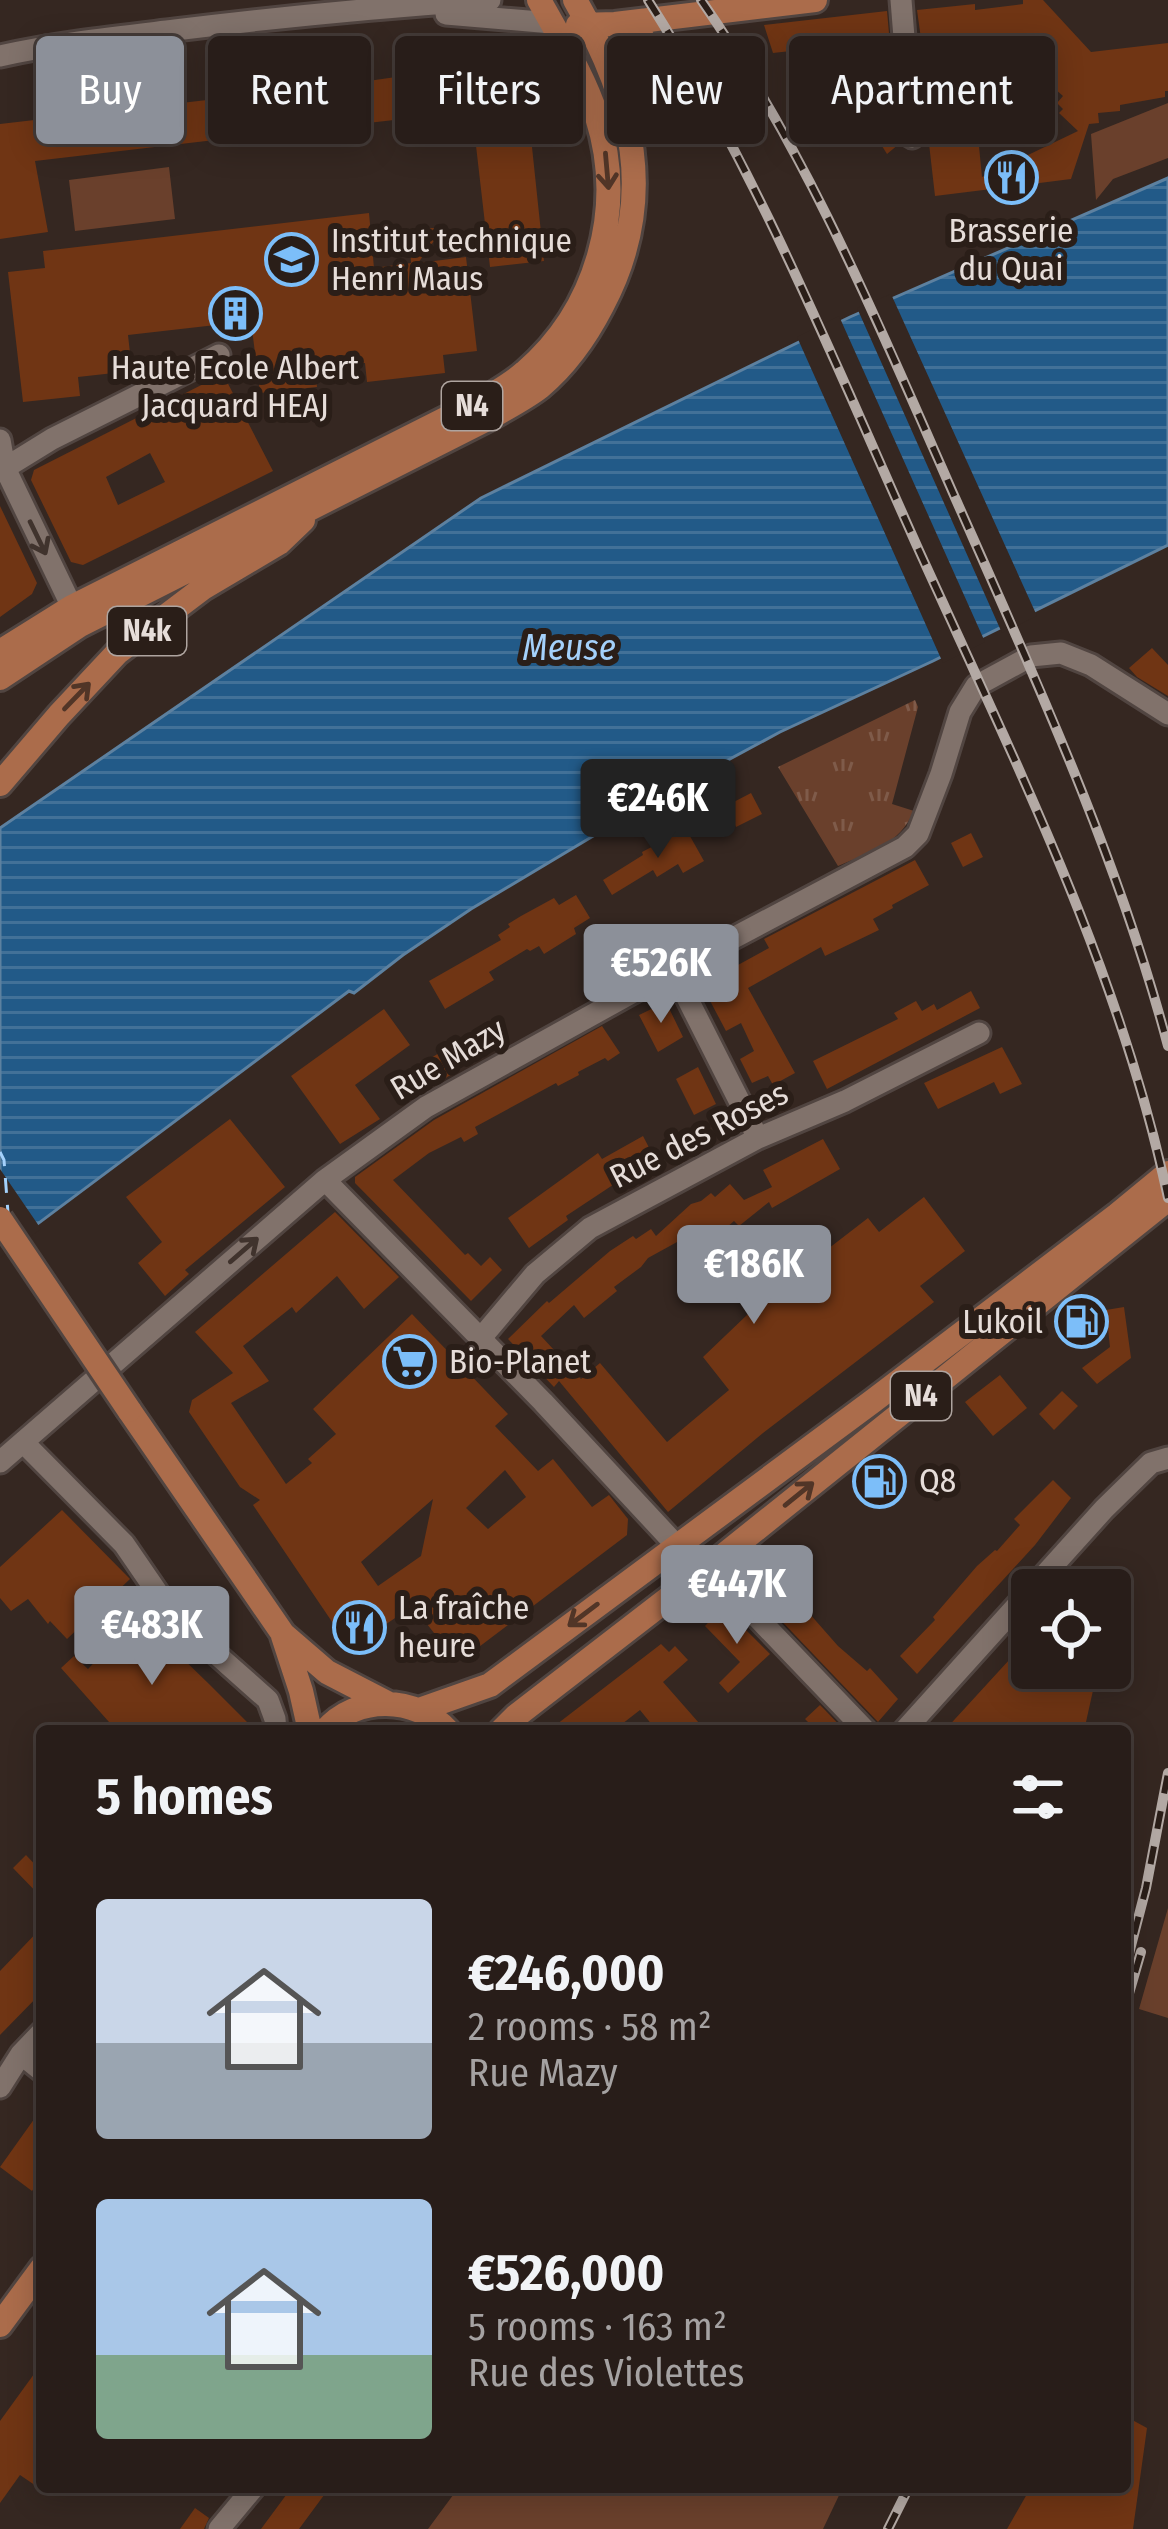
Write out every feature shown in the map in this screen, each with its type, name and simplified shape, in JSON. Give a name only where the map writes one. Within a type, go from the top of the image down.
[{"type":"main road","name":"N4","points":[[0,652],[72,607],[487,398],[525,373],[554,342],[590,282],[603,247],[609,180],[596,116],[539,0]]},
{"type":"main road","name":"N4","points":[[575,0],[607,63]]},
{"type":"main road","points":[[552,23],[590,26],[815,0]]},
{"type":"main road","points":[[636,36],[647,20]]},
{"type":"main road","name":"N4","points":[[0,678],[80,625],[493,416],[541,386],[592,325],[612,287],[634,209],[631,144]]},
{"type":"main road","name":"N4k","points":[[0,784],[117,653],[203,588],[279,543],[318,506]]},
{"type":"main road","name":"N4","points":[[419,1710],[490,1685],[1168,1173]]},
{"type":"main road","name":"N4","points":[[507,1725],[1168,1199]]},
{"type":"main road","points":[[0,1219],[283,1634],[327,1672],[387,1703],[419,1710],[443,1725]]},
{"type":"main road","points":[[283,1634],[309,1725]]},
{"type":"main road","points":[[330,1725],[358,1708],[387,1703]]},
{"type":"main road","points":[[0,2325],[36,2276]]},
{"type":"street","points":[[0,56],[247,21],[490,0]]},
{"type":"street","points":[[902,0],[905,36]]},
{"type":"street","points":[[428,2],[446,14],[552,23]]},
{"type":"street","points":[[2,470],[52,439],[219,355]]},
{"type":"street","points":[[0,440],[2,470],[72,607]]},
{"type":"street","name":"Rue Mazy","points":[[0,1462],[325,1180],[426,1107],[905,847],[918,835],[960,712],[976,686],[1031,656],[1061,653],[1091,664],[1168,714]]},
{"type":"street","points":[[673,970],[758,1138]]},
{"type":"street","name":"Rue des Roses","points":[[481,1338],[535,1274],[590,1228],[758,1138],[845,1101],[979,1033]]},
{"type":"street","points":[[325,1180],[676,1544],[674,1592]]},
{"type":"street","points":[[25,1443],[124,1544],[159,1595],[214,1653],[268,1700],[276,1725]]},
{"type":"street","points":[[909,1725],[1104,1509],[1151,1463],[1168,1459]]},
{"type":"street","points":[[709,1567],[860,1725]]},
{"type":"street","points":[[0,2087],[36,2038]]},
{"type":"street","points":[[21,2054],[36,2066]]},
{"type":"street","points":[[219,2529],[249,2493]]},
{"type":"green space","points":[[1168,103],[1168,158],[1113,179],[1096,200],[1091,134]]},
{"type":"green space","points":[[169,167],[175,219],[75,231],[69,180]]},
{"type":"green space","points":[[915,700],[918,707],[892,804],[914,811],[892,840],[838,866],[778,767]]},
{"type":"green space","points":[[1168,1908],[1168,2018],[1139,2009]]},
{"type":"green space","points":[[455,2493],[840,2493],[823,2529],[428,2529]]},
{"type":"water","name":"Meuse","points":[[1168,178],[1168,545],[780,732],[650,802],[471,909],[354,993],[349,991],[0,1252],[0,828],[481,498],[850,317]]},
{"type":"pier","points":[[891,294],[1037,616],[1002,633],[857,308]]},
{"type":"pier","points":[[839,316],[985,642],[943,663],[797,337]]},
{"type":"pier","points":[[0,1169],[41,1229],[0,1258]]},
{"type":"building","points":[[1043,0],[1091,52],[1168,43],[1168,91],[1165,97],[1098,113],[1099,123],[1089,124],[1071,179],[935,196],[929,144],[979,144],[982,177],[1078,131],[1059,113],[1063,109],[1057,103],[1063,96],[1055,89],[1055,36],[921,36],[917,10],[975,4],[975,10]]},
{"type":"building","points":[[887,11],[889,36],[789,36],[789,51],[773,53],[764,25]]},
{"type":"building","points":[[395,77],[395,120],[371,123],[371,81]]},
{"type":"building","points":[[208,88],[208,141],[184,144],[184,103],[207,100]]},
{"type":"building","points":[[36,120],[36,144],[181,144],[35,161],[48,232],[0,239],[0,124]]},
{"type":"building","points":[[476,144],[539,144],[532,147],[544,261],[490,267]]},
{"type":"building","points":[[881,144],[899,144],[887,154]]},
{"type":"building","name":"Haute Ecole Albert Jacquard HEAJ","points":[[369,213],[374,268],[411,263],[409,230],[444,227],[418,263],[466,257],[477,351],[443,355],[445,373],[367,382],[365,363],[315,369],[317,387],[260,393],[251,321],[128,335],[132,371],[78,377],[80,396],[23,402],[8,272],[45,268],[43,251]]},
{"type":"building","points":[[223,374],[273,471],[83,565],[71,562],[31,480],[34,470]],"holes":[[[150,453],[165,482],[118,505],[106,477]]]},
{"type":"building","points":[[0,506],[37,583],[32,594],[0,617]]},
{"type":"building","points":[[1152,648],[1168,665],[1168,696],[1129,668]]},
{"type":"building","points":[[751,793],[762,814],[736,827],[726,806]]},
{"type":"building","points":[[686,829],[704,861],[683,873],[678,864],[657,877],[653,870],[612,895],[603,880]]},
{"type":"building","points":[[971,833],[983,857],[963,867],[951,843]]},
{"type":"building","points":[[915,860],[929,885],[873,919],[879,930],[825,956],[821,947],[748,988],[795,1073],[773,1085],[768,1076],[752,1083],[740,1059],[754,1051],[741,1023],[726,1031],[699,980],[769,948],[764,939]]},
{"type":"building","points":[[576,895],[590,918],[574,928],[576,934],[544,954],[539,946],[527,949],[489,972],[494,980],[445,1009],[429,981],[501,940],[498,935],[521,916],[554,898],[559,905]]},
{"type":"building","points":[[662,924],[676,948],[643,966],[640,959],[621,971],[605,945],[624,933],[631,942]]},
{"type":"building","points":[[971,991],[980,1008],[827,1089],[813,1061],[898,1019],[894,1013],[916,1001],[922,1011],[934,1004],[937,1010]]},
{"type":"building","points":[[666,1002],[683,1037],[658,1052],[639,1015]]},
{"type":"building","points":[[384,1009],[410,1045],[355,1085],[380,1119],[340,1144],[291,1076]]},
{"type":"building","points":[[602,1026],[620,1053],[475,1127],[478,1134],[429,1153],[393,1180],[465,1255],[481,1266],[490,1257],[502,1270],[471,1301],[355,1183],[355,1177],[434,1120]]},
{"type":"building","points":[[1002,1047],[1022,1084],[1000,1094],[994,1082],[938,1109],[924,1083]]},
{"type":"building","points":[[444,1050],[457,1071],[439,1082],[426,1061]]},
{"type":"building","points":[[698,1067],[716,1104],[694,1115],[676,1079]]},
{"type":"building","points":[[230,1119],[285,1187],[185,1270],[189,1274],[165,1296],[138,1263],[162,1242],[126,1197]]},
{"type":"building","points":[[643,1136],[657,1163],[631,1173],[566,1216],[568,1220],[529,1248],[508,1218],[598,1153],[602,1159]]},
{"type":"building","points":[[823,1139],[840,1169],[772,1208],[769,1202],[739,1226],[734,1221],[700,1251],[688,1236],[648,1258],[584,1318],[574,1305],[541,1336],[581,1379],[600,1363],[667,1442],[729,1390],[703,1357],[767,1296],[868,1218],[879,1232],[924,1197],[965,1251],[920,1286],[934,1302],[668,1512],[559,1381],[554,1387],[508,1339],[547,1301],[633,1236],[636,1239],[651,1229],[656,1236],[691,1204],[711,1193],[715,1197],[730,1184],[744,1200],[772,1187],[763,1170]]},
{"type":"building","points":[[335,1212],[399,1277],[364,1309],[337,1276],[296,1313],[292,1307],[243,1346],[269,1381],[231,1403],[286,1484],[336,1434],[313,1409],[412,1314],[508,1414],[495,1426],[538,1471],[553,1459],[592,1507],[609,1495],[628,1519],[627,1535],[467,1656],[448,1651],[413,1606],[358,1643],[345,1641],[253,1505],[260,1500],[240,1487],[189,1412],[192,1400],[233,1373],[195,1332]],"holes":[[[505,1470],[526,1497],[488,1529],[466,1508]],[[433,1499],[421,1556],[378,1586],[361,1562]]]},
{"type":"building","points":[[1124,1307],[1131,1358],[1097,1384],[1082,1368],[1110,1347],[1106,1310]]},
{"type":"building","points":[[1000,1375],[1027,1408],[993,1436],[965,1402]]},
{"type":"building","points":[[1062,1391],[1078,1406],[1054,1430],[1039,1414]]},
{"type":"building","points":[[1053,1480],[1071,1498],[1035,1545],[917,1674],[900,1656],[977,1566],[1020,1525],[1014,1519]]},
{"type":"building","points":[[62,1510],[130,1579],[67,1639],[28,1599],[11,1611],[0,1598],[0,1567]]},
{"type":"building","points":[[772,1571],[838,1646],[867,1671],[870,1668],[898,1699],[878,1722],[752,1590]]},
{"type":"building","points":[[723,1607],[770,1654],[728,1693],[719,1683],[740,1662],[705,1626]]},
{"type":"building","points":[[139,1616],[250,1725],[112,1725],[61,1668],[74,1656],[88,1669]]},
{"type":"building","points":[[661,1644],[669,1652],[675,1646],[688,1660],[663,1682],[701,1725],[652,1725],[640,1710],[621,1725],[556,1725]]},
{"type":"building","points":[[1011,1658],[1011,1689],[1093,1689],[1085,1725],[950,1725]]},
{"type":"building","points":[[820,1705],[839,1725],[811,1725],[805,1719]]},
{"type":"building","points":[[26,1855],[36,1866],[36,1892],[13,1868]]},
{"type":"building","points":[[36,1933],[36,1998],[0,2035],[0,1971]]},
{"type":"building","points":[[36,2116],[36,2185],[32,2191],[0,2167]]},
{"type":"building","points":[[36,2371],[36,2486],[20,2475],[0,2503],[0,2421]]},
{"type":"building","points":[[1131,2419],[1147,2428],[1133,2529],[1007,2529],[1028,2493],[1131,2493]]},
{"type":"building","points":[[288,2493],[326,2493],[299,2529],[261,2529]]},
{"type":"building","points":[[195,2508],[209,2518],[204,2529],[180,2529]]},
{"type":"ferry route","points":[[0,1152],[8,1213]]},
{"type":"railway","points":[[648,0],[759,199],[1026,785],[1122,1029],[1168,1198]]},
{"type":"railway","points":[[701,0],[776,120],[900,373],[1073,770],[1125,907],[1168,1046]]},
{"type":"railway","points":[[1131,1946],[1168,1773]]},
{"type":"railway","points":[[1131,1986],[1141,1952]]},
{"type":"railway","points":[[888,2529],[906,2493]]},
{"type":"place","name":"Brasserie du Quai","points":[[1011,177]]},
{"type":"place","name":"Institut technique Henri Maus","points":[[292,260]]},
{"type":"place","name":"Haute Ecole Albert Jacquard HEAJ","points":[[235,314]]},
{"type":"place","name":"Lukoil","points":[[1082,1322]]},
{"type":"place","name":"Bio-Planet","points":[[410,1362]]},
{"type":"place","name":"Q8","points":[[880,1481]]},
{"type":"place","name":"La fraîche heure","points":[[359,1627]]}]
